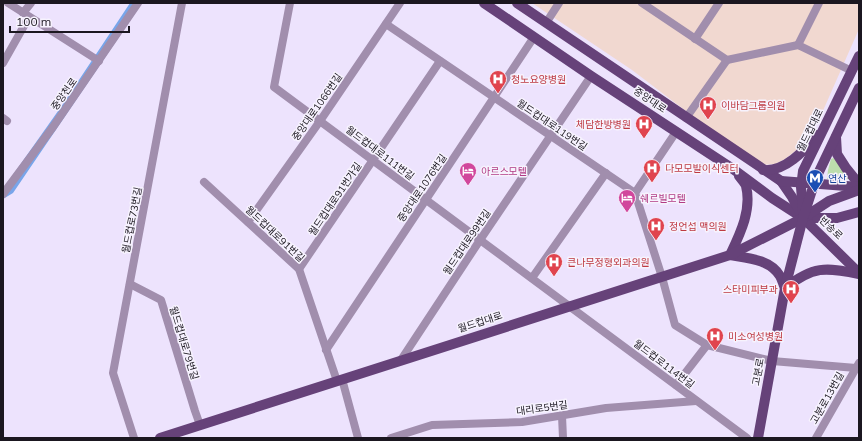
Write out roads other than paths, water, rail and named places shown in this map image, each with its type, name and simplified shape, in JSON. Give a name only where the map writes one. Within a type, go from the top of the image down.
[{"type":"main road","name":"중앙대로","points":[[484,3],[591,76],[733,169],[772,198],[803,218]]},
{"type":"main road","name":"중앙대로","points":[[517,3],[781,181],[792,197],[803,218]]},
{"type":"main road","name":"월드컵대로","points":[[160,438],[730,254],[803,218],[801,183],[803,171],[859,56]]},
{"type":"main road","points":[[803,218],[815,184],[836,134],[859,88]]},
{"type":"main road","points":[[763,170],[778,168],[799,154],[810,144],[828,121]]},
{"type":"main road","points":[[836,134],[836,154],[859,185]]},
{"type":"main road","points":[[733,169],[745,185],[747,202],[745,221],[730,254],[758,260],[772,268],[780,276],[785,288],[797,278],[812,271],[833,268],[859,273]]},
{"type":"main road","points":[[781,181],[815,184],[859,185]]},
{"type":"main road","points":[[803,218],[829,201],[859,190]]},
{"type":"main road","points":[[803,218],[837,218],[859,212]]},
{"type":"main road","name":"반송로","points":[[803,218],[859,273]]},
{"type":"main road","name":"고분로","points":[[758,438],[785,288],[803,218]]},
{"type":"street","points":[[8,3],[99,61]]},
{"type":"street","points":[[3,63],[31,3]]},
{"type":"street","name":"중앙천로","points":[[3,194],[49,133],[138,3]]},
{"type":"street","name":"월드컵로73번길","points":[[134,438],[113,374],[182,3]]},
{"type":"street","name":"월드컵대로111번길","points":[[290,3],[274,87],[570,306]]},
{"type":"street","name":"중앙대로1066번길","points":[[248,222],[320,121],[400,3]]},
{"type":"street","points":[[546,22],[559,3]]},
{"type":"street","points":[[642,3],[695,40],[727,60]]},
{"type":"street","points":[[695,40],[720,3]]},
{"type":"street","points":[[798,45],[819,3]]},
{"type":"street","name":"월드컵대로119번길","points":[[386,24],[635,193]]},
{"type":"street","name":"중앙대로1076번길","points":[[326,350],[495,98],[534,37]]},
{"type":"street","points":[[686,118],[727,60],[798,45],[852,71]]},
{"type":"street","name":"월드컵대로91번가길","points":[[299,269],[440,61]]},
{"type":"street","name":"월드컵대로99번길","points":[[402,360],[480,240],[591,76]]},
{"type":"street","points":[[676,132],[635,193],[662,276],[675,326],[707,345],[772,361],[857,365]]},
{"type":"street","points":[[532,278],[606,174]]},
{"type":"street","name":"월드컵대로91번길","points":[[204,182],[299,269],[326,350],[340,380],[358,438]]},
{"type":"street","name":"월드컵대로79번길","points":[[130,284],[161,300],[200,425]]},
{"type":"street","name":"월드컵로114번길","points":[[570,306],[747,438]]},
{"type":"street","points":[[676,385],[707,345]]},
{"type":"street","name":"고분로13번길","points":[[816,438],[857,365]]},
{"type":"street","name":"대리로5번길","points":[[391,438],[432,425],[522,422],[606,408],[696,401]]},
{"type":"street","points":[[562,416],[563,438]]},
{"type":"water","points":[[130,3],[142,3],[13,193],[3,199],[3,189],[63,104]]},
{"type":"place","name":"청노요양병원","points":[[498,94]]},
{"type":"place","name":"이바담그룹의원","points":[[708,120]]},
{"type":"place","name":"체담한방병원","points":[[644,139]]},
{"type":"place","name":"다모모발이식센터","points":[[652,183]]},
{"type":"place","name":"아르스모텔","points":[[468,186]]},
{"type":"place","name":"연산","points":[[815,193]]},
{"type":"place","name":"쉐르빌모텔","points":[[627,213]]},
{"type":"place","name":"정언섭 맥의원","points":[[656,241]]},
{"type":"place","name":"큰나무정형외과의원","points":[[554,277]]},
{"type":"place","name":"스타미피부과","points":[[791,304]]},
{"type":"place","name":"미소여성병원","points":[[715,351]]}]
